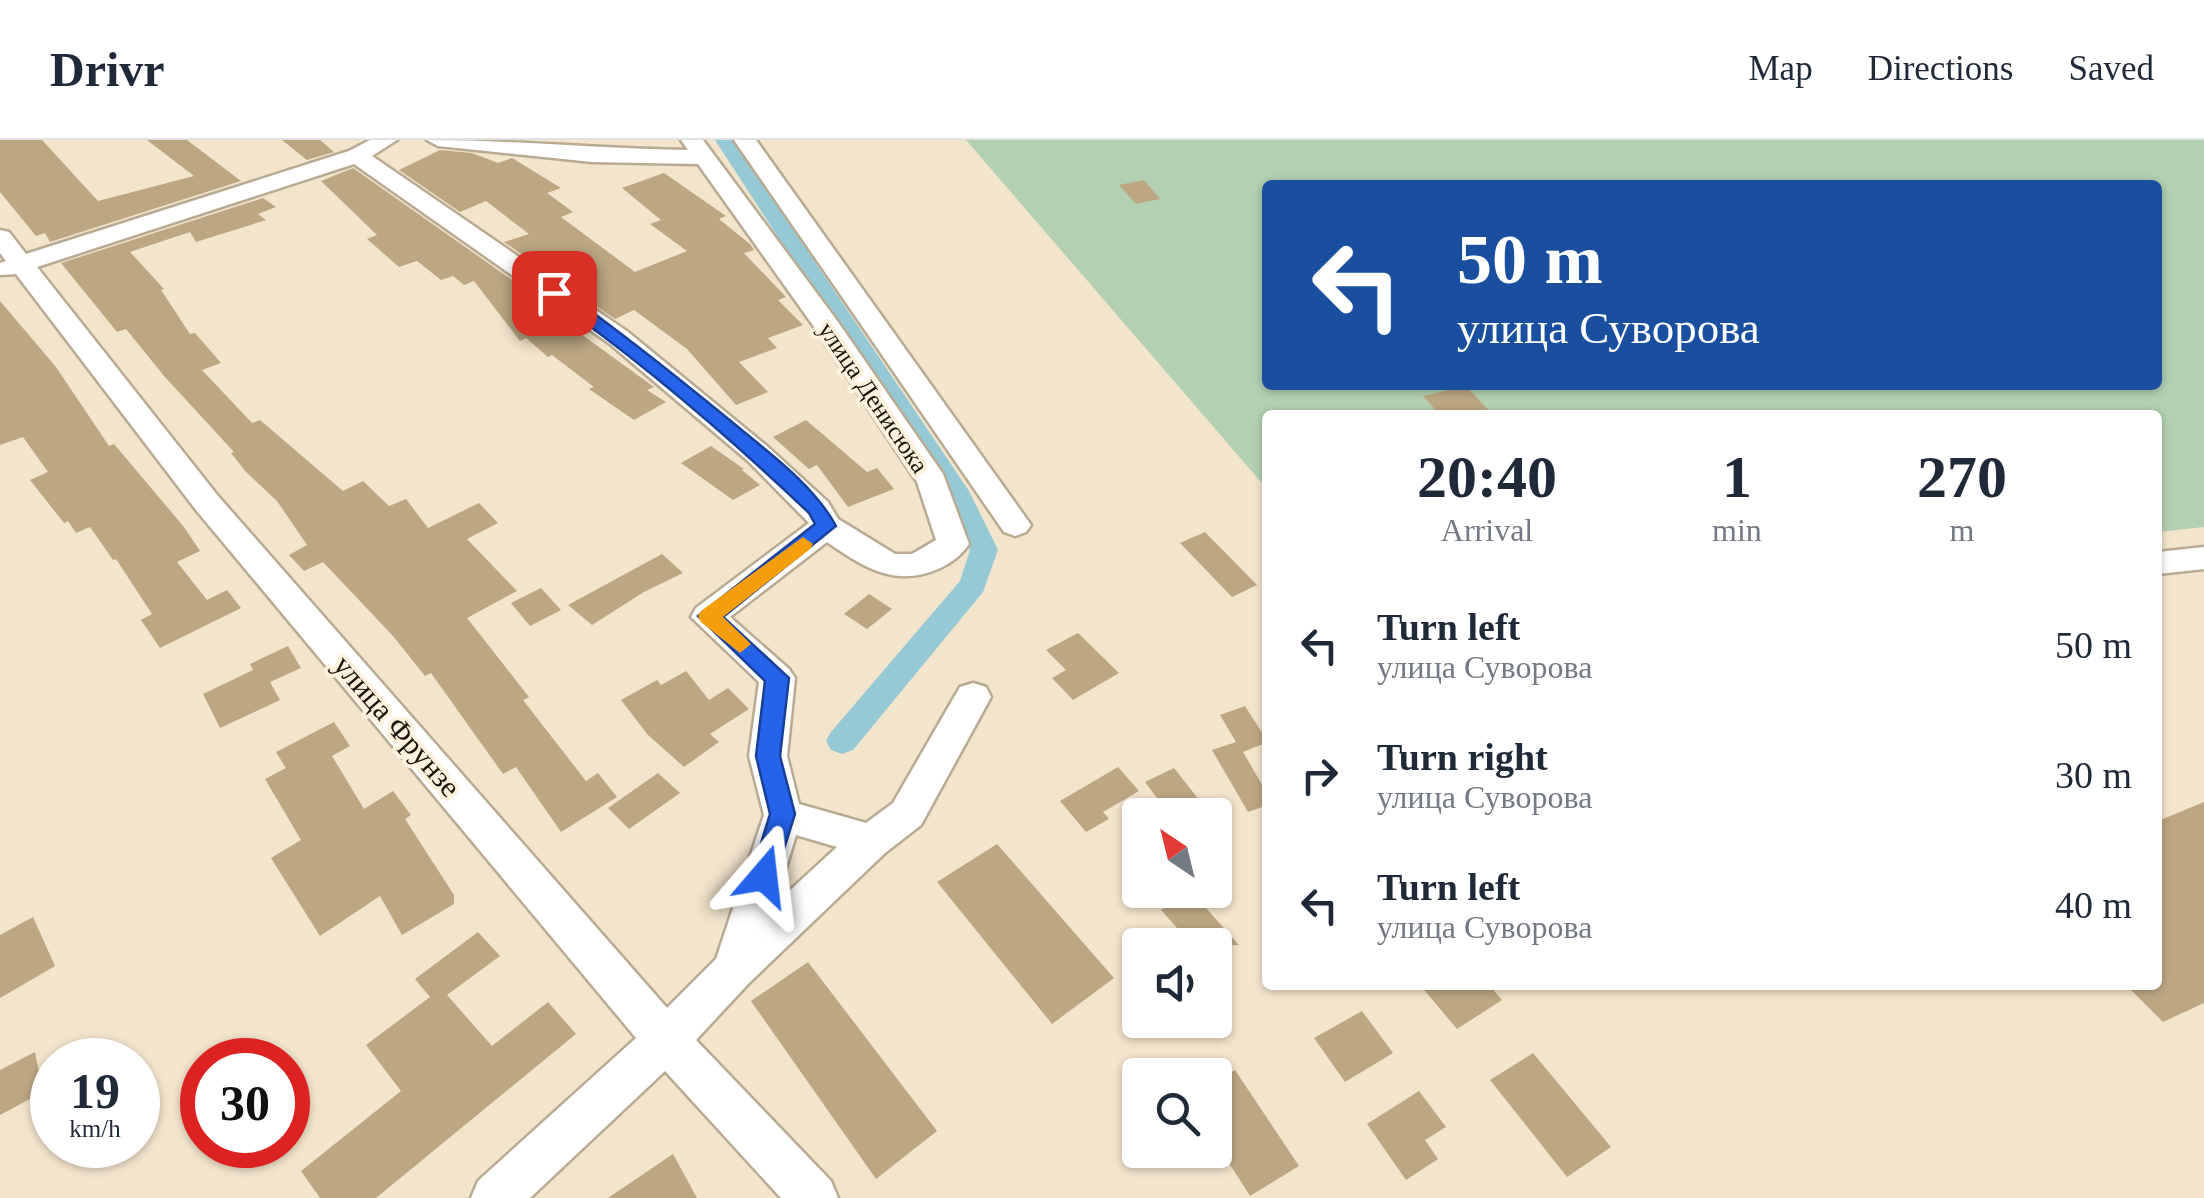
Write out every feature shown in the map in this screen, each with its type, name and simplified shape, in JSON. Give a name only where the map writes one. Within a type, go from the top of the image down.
[{"type":"street","points":[[12,267],[357,156],[386,140]]},
{"type":"street","points":[[438,140],[611,156],[697,148]]},
{"type":"street","points":[[745,140],[1015,524]]},
{"type":"street","name":"улица Денисюка","points":[[697,148],[828,328],[932,481],[953,544],[936,558],[907,568],[878,564],[826,526]]},
{"type":"street","points":[[357,156],[620,338],[758,454],[817,509],[826,526],[708,616],[777,678],[768,756],[783,814],[733,970]]},
{"type":"street","name":"улица Фрунзе","points":[[0,238],[12,267],[206,503],[666,1040],[814,1198]]},
{"type":"street","points":[[2162,563],[2204,558]]},
{"type":"street","points":[[496,1198],[666,1040],[733,970],[870,841],[906,814],[973,697]]},
{"type":"street","points":[[783,814],[870,841]]},
{"type":"green space","points":[[966,140],[2204,140],[2204,527],[2162,532],[2162,410],[1262,410],[1262,483]]},
{"type":"building","points":[[0,140],[42,140],[98,201],[194,176],[147,140],[187,140],[241,181],[50,242],[45,233],[36,236],[0,192]]},
{"type":"building","points":[[282,140],[320,140],[334,152],[307,160]]},
{"type":"building","points":[[440,150],[472,153],[498,163],[512,158],[561,188],[547,193],[573,212],[561,217],[635,272],[687,251],[650,224],[661,220],[622,188],[664,173],[726,216],[719,219],[750,244],[754,250],[744,253],[786,297],[778,300],[803,325],[768,338],[777,348],[739,362],[768,392],[736,405],[687,349],[634,310],[615,319],[504,242],[529,234],[486,201],[460,212],[399,170]]},
{"type":"building","points":[[353,168],[586,332],[581,334],[654,387],[647,390],[666,402],[634,420],[589,389],[594,387],[552,355],[548,357],[526,338],[520,341],[474,281],[464,285],[453,276],[441,280],[417,261],[399,267],[367,239],[377,235],[321,181]]},
{"type":"building","points":[[1144,180],[1160,199],[1136,204],[1119,185]]},
{"type":"building","points":[[263,198],[276,207],[258,214],[266,220],[196,242],[190,232],[130,252],[164,289],[161,290],[190,334],[195,333],[221,363],[202,370],[252,423],[260,420],[343,491],[363,481],[389,506],[406,499],[428,528],[479,503],[498,523],[467,539],[517,591],[467,618],[529,697],[523,700],[586,781],[598,773],[617,797],[561,832],[516,767],[503,774],[431,673],[425,676],[323,562],[304,571],[289,555],[307,545],[277,501],[246,472],[231,453],[234,452],[126,329],[117,332],[61,263]]},
{"type":"building","points":[[0,301],[56,367],[109,446],[114,444],[200,551],[177,562],[207,600],[227,590],[241,608],[160,648],[141,620],[152,614],[116,559],[90,527],[76,533],[68,521],[64,523],[30,480],[48,472],[23,437],[0,445]]},
{"type":"building","points":[[1470,390],[1488,410],[1436,410],[1423,396]]},
{"type":"building","points":[[806,420],[867,472],[877,468],[894,489],[848,507],[817,465],[809,469],[773,437]]},
{"type":"building","points":[[711,446],[760,485],[733,500],[681,463]]},
{"type":"building","points":[[1205,532],[1257,585],[1232,597],[1180,543]]},
{"type":"building","points":[[662,554],[683,573],[592,625],[568,605]]},
{"type":"building","points":[[541,588],[561,610],[530,626],[511,603]]},
{"type":"building","points":[[869,594],[892,609],[867,629],[844,614]]},
{"type":"building","points":[[1078,633],[1119,673],[1073,700],[1052,678],[1066,670],[1046,650]]},
{"type":"building","points":[[288,646],[301,668],[270,682],[280,700],[220,728],[203,694],[253,670],[250,664]]},
{"type":"building","points":[[686,671],[709,700],[728,688],[749,709],[710,734],[719,742],[684,767],[648,735],[621,700],[657,680],[661,685]]},
{"type":"building","points":[[1245,706],[1262,733],[1262,744],[1243,752],[1262,785],[1262,807],[1248,812],[1212,750],[1236,742],[1220,715]]},
{"type":"building","points":[[334,722],[350,746],[332,756],[364,809],[393,791],[411,815],[405,819],[454,895],[454,904],[402,935],[380,896],[320,936],[271,858],[301,840],[265,779],[286,768],[276,752]]},
{"type":"building","points":[[1118,767],[1139,791],[1103,812],[1109,819],[1086,832],[1060,801]]},
{"type":"building","points":[[1174,768],[1198,798],[1157,798],[1145,782]]},
{"type":"building","points":[[658,773],[680,793],[629,829],[608,808]]},
{"type":"building","points":[[2204,802],[2204,1003],[2163,1022],[2131,990],[2162,990],[2162,819]]},
{"type":"building","points":[[997,844],[1114,978],[1052,1024],[937,882]]},
{"type":"building","points":[[1206,908],[1224,928],[1177,928],[1161,910]]},
{"type":"building","points":[[33,917],[55,966],[0,998],[0,935]]},
{"type":"building","points":[[478,932],[500,956],[447,995],[492,1046],[548,1002],[576,1034],[376,1198],[320,1198],[301,1171],[310,1168],[310,1164],[401,1091],[366,1045],[430,997],[415,979]]},
{"type":"building","points":[[808,962],[937,1131],[876,1179],[751,1001]]},
{"type":"building","points":[[1424,990],[1493,990],[1502,1000],[1457,1029]]},
{"type":"building","points":[[1362,1011],[1393,1053],[1345,1082],[1314,1038]]},
{"type":"building","points":[[1533,1053],[1611,1147],[1567,1177],[1490,1080]]},
{"type":"building","points":[[30,1055],[30,1099],[0,1115],[0,1070]]},
{"type":"building","points":[[1235,1070],[1299,1166],[1250,1196],[1232,1168]]},
{"type":"building","points":[[1419,1091],[1446,1127],[1425,1140],[1438,1159],[1406,1180],[1367,1124]]},
{"type":"building","points":[[673,1154],[697,1198],[608,1198]]},
{"type":"waterway","points":[[724,140],[960,497],[984,550],[973,585],[842,741]]},
{"type":"slow traffic","points":[[740,644],[708,616],[803,544]]},
{"type":"route","points":[[554,293],[620,338],[758,454],[817,509],[826,526],[708,616],[777,678],[768,756],[783,814],[764,876]]}]
